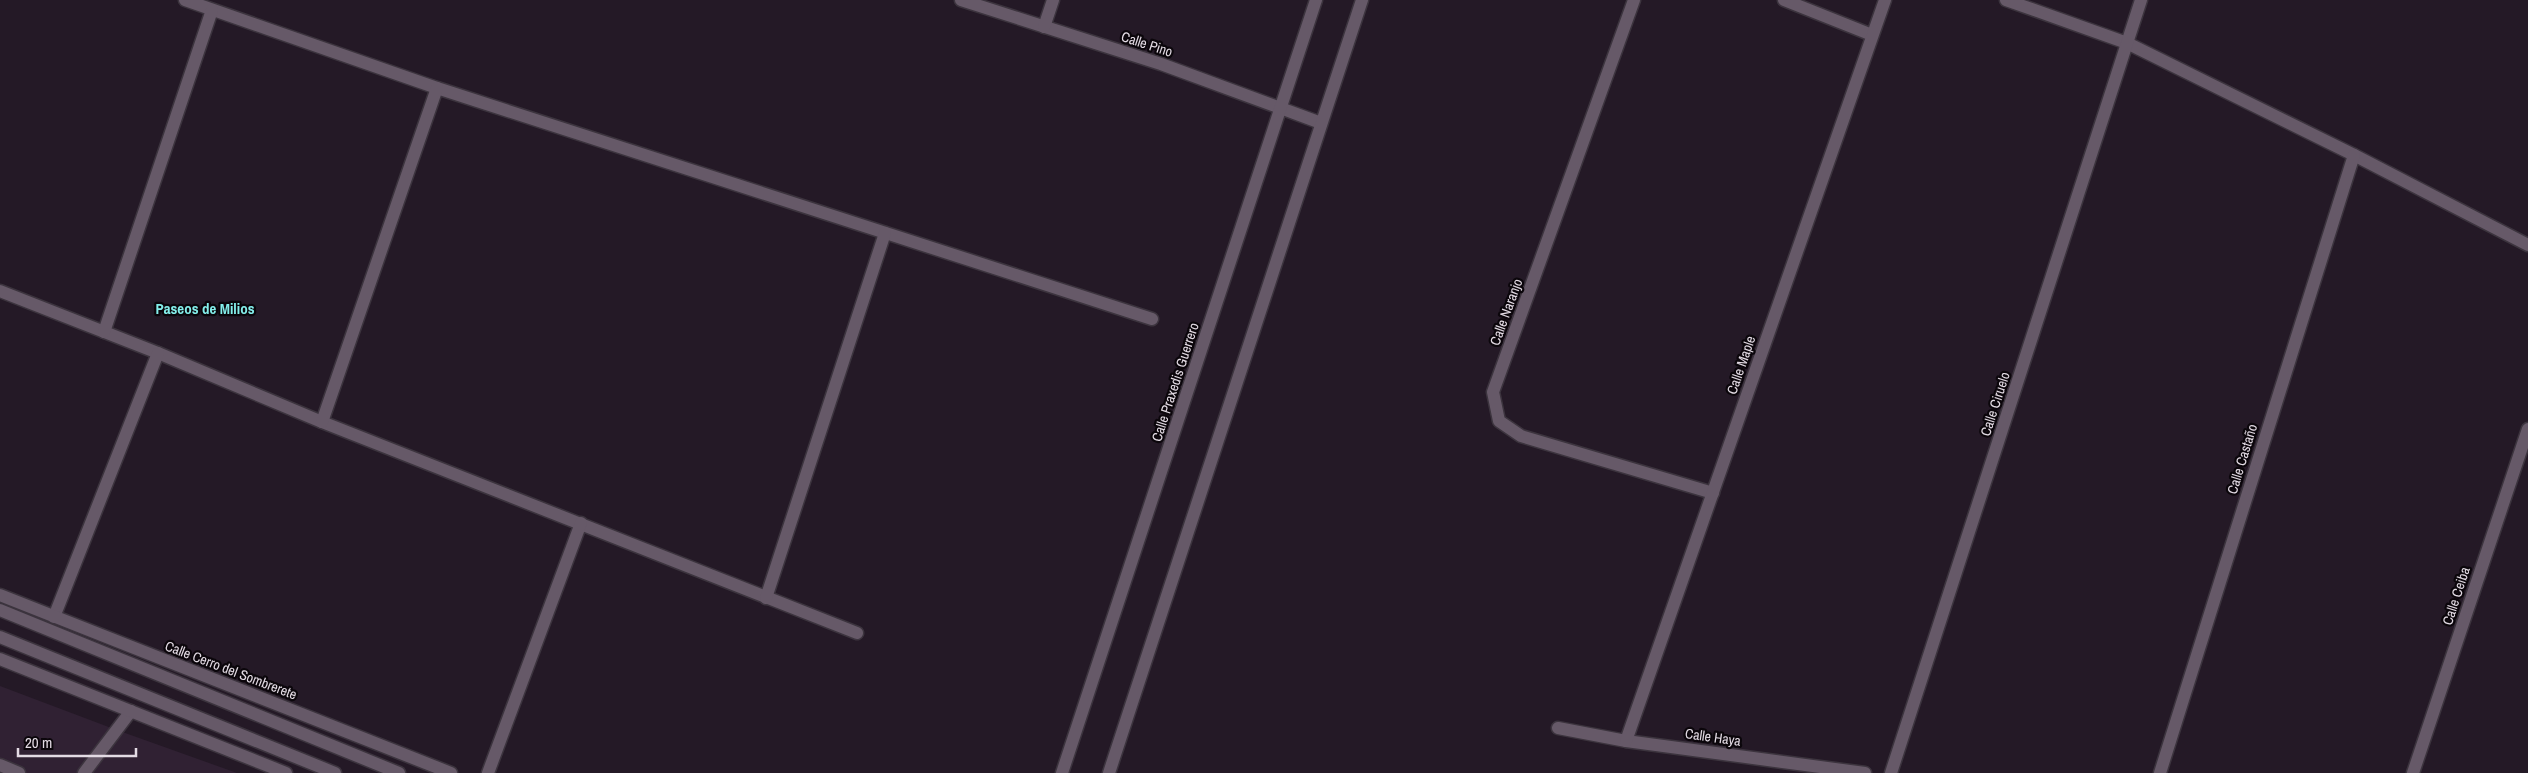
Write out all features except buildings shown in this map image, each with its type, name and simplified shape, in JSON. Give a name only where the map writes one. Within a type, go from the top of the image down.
[{"type":"street","points":[[185,0],[437,88],[1152,319]]},
{"type":"street","name":"Calle Pino","points":[[961,0],[1161,64],[1321,123]]},
{"type":"street","points":[[1044,27],[1053,0]]},
{"type":"street","name":"Calle Praxedis Guerrero","points":[[1062,773],[1316,0]]},
{"type":"street","points":[[1109,773],[1362,0]]},
{"type":"street","name":"Calle Naranjo","points":[[1634,0],[1493,392],[1499,422],[1521,436],[1713,493]]},
{"type":"street","points":[[1784,0],[1872,36]]},
{"type":"street","name":"Calle Maple","points":[[1626,741],[1885,0]]},
{"type":"street","points":[[2006,0],[2127,43],[2354,155],[2528,245]]},
{"type":"street","name":"Calle Ciruelo","points":[[1892,773],[2141,0]]},
{"type":"street","points":[[104,332],[212,10]]},
{"type":"street","points":[[322,422],[437,88]]},
{"type":"street","name":"Calle Castaño","points":[[2160,773],[2354,155]]},
{"type":"street","points":[[766,598],[885,233]]},
{"type":"street","points":[[0,291],[158,353],[322,422],[582,523],[857,634]]},
{"type":"street","points":[[54,617],[158,353]]},
{"type":"street","name":"Calle Ceiba","points":[[2413,773],[2528,429]]},
{"type":"street","points":[[488,773],[582,523]]},
{"type":"street","name":"Calle Cerro del Sombrerete","points":[[0,595],[451,773]]},
{"type":"street","points":[[0,610],[399,773]]},
{"type":"street","points":[[0,637],[335,773]]},
{"type":"street","points":[[0,659],[286,773]]},
{"type":"street","points":[[84,773],[131,711]]},
{"type":"street","name":"Calle Haya","points":[[1558,728],[1626,741],[1865,773]]},
{"type":"street","points":[[0,765],[19,773]]},
{"type":"shaded area","points":[[0,686],[114,729],[237,773],[0,773]]},
{"type":"district","name":"Paseos de Milios","points":[[205,308]]}]
